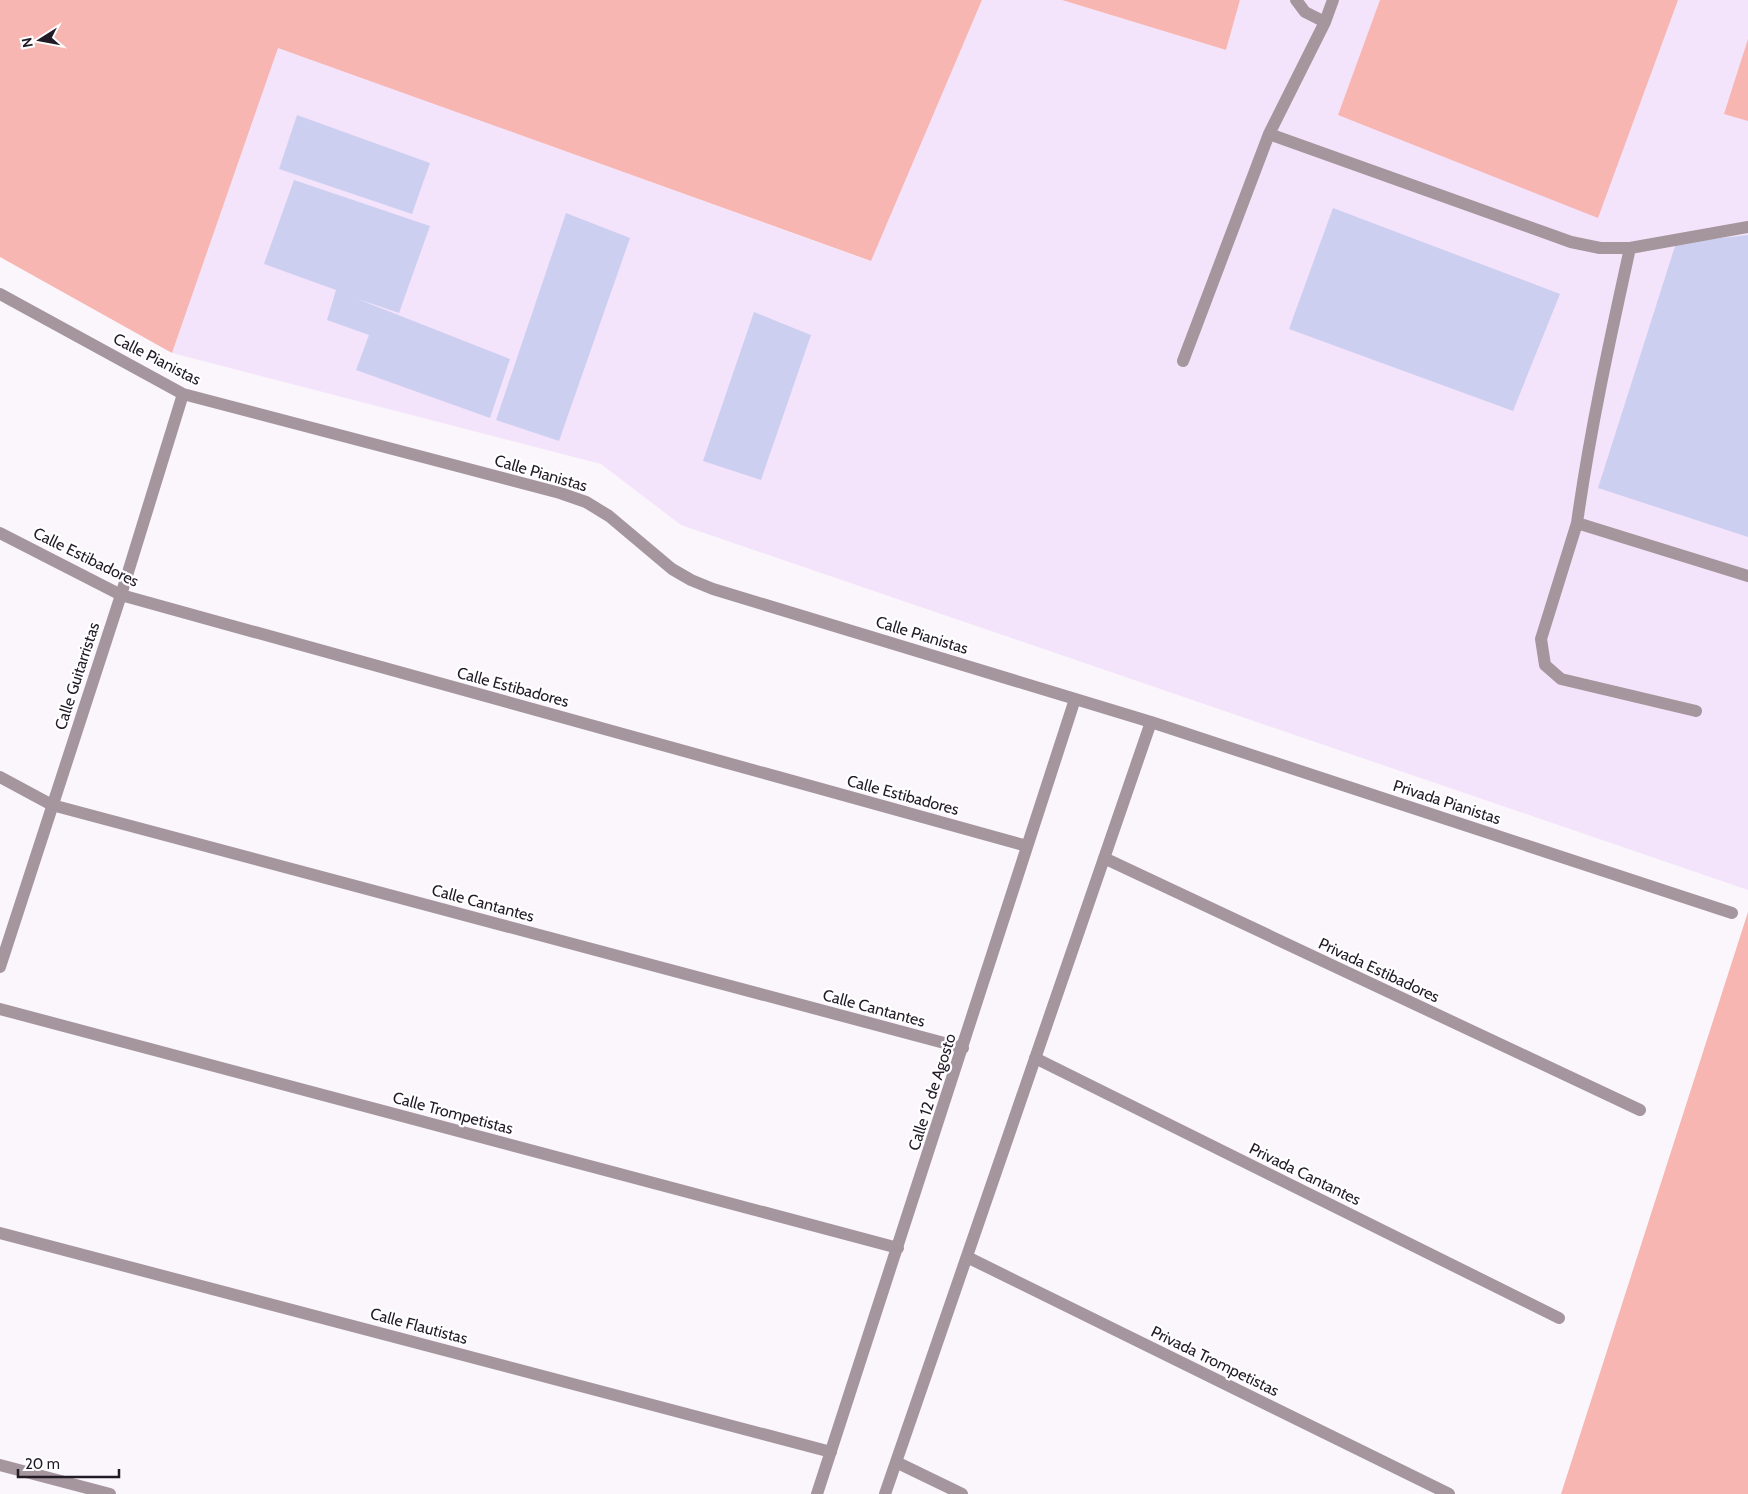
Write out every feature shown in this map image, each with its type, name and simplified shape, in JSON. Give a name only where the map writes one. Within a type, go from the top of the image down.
[{"type":"street","points":[[1296,0],[1305,12],[1325,22]]},
{"type":"street","points":[[1183,361],[1269,134],[1325,22],[1333,0]]},
{"type":"street","points":[[1269,134],[1571,242],[1600,248],[1630,248],[1748,227]]},
{"type":"street","points":[[1630,248],[1601,377],[1576,523],[1541,639],[1545,665],[1561,680],[1696,711]]},
{"type":"street","name":"Calle Pianistas","points":[[0,294],[182,394],[560,493],[586,502],[609,516],[672,569],[691,580],[1151,722]]},
{"type":"street","name":"Calle Guitarristas","points":[[0,967],[121,595],[182,394]]},
{"type":"street","points":[[1576,523],[1748,576]]},
{"type":"street","name":"Calle Estibadores","points":[[0,533],[121,595],[1027,846]]},
{"type":"street","name":"Calle 12 de Agosto","points":[[817,1494],[1075,699]]},
{"type":"street","points":[[885,1494],[1151,722]]},
{"type":"street","name":"Privada Pianistas","points":[[1151,722],[1732,913]]},
{"type":"street","name":"Calle Cantantes","points":[[0,777],[52,805],[963,1048]]},
{"type":"street","name":"Privada Estibadores","points":[[1104,858],[1640,1110]]},
{"type":"street","name":"Calle Trompetistas","points":[[0,1009],[898,1248]]},
{"type":"street","name":"Privada Cantantes","points":[[1035,1058],[1559,1318]]},
{"type":"street","name":"Calle Flautistas","points":[[0,1232],[831,1452]]},
{"type":"street","name":"Privada Trompetistas","points":[[967,1257],[1449,1494]]},
{"type":"street","points":[[896,1462],[962,1494]]},
{"type":"street","points":[[0,1465],[110,1494]]},
{"type":"shaded area","points":[[0,0],[982,0],[871,261],[278,48],[172,353],[0,257]]},
{"type":"shaded area","points":[[982,0],[1062,0],[1226,50],[1240,0],[1748,0],[1748,890],[681,525],[601,464],[172,353],[278,47],[870,261]]},
{"type":"shaded area","points":[[1062,0],[1240,0],[1226,50]]},
{"type":"shaded area","points":[[1380,0],[1678,0],[1598,218],[1338,115]]},
{"type":"shaded area","points":[[1748,39],[1748,121],[1724,114]]},
{"type":"shaded area","points":[[1748,912],[1748,1494],[1561,1494]]},
{"type":"building","points":[[297,115],[430,163],[412,214],[279,169]]},
{"type":"building","points":[[294,180],[430,226],[399,313],[355,298],[510,359],[490,418],[356,370],[369,335],[327,320],[336,290],[264,264]]},
{"type":"building","points":[[1333,208],[1560,294],[1513,411],[1289,329]]},
{"type":"building","points":[[566,213],[630,238],[559,441],[496,420]]},
{"type":"building","points":[[1748,235],[1748,537],[1598,488],[1676,243]]},
{"type":"building","points":[[754,312],[811,335],[761,480],[703,461]]}]
